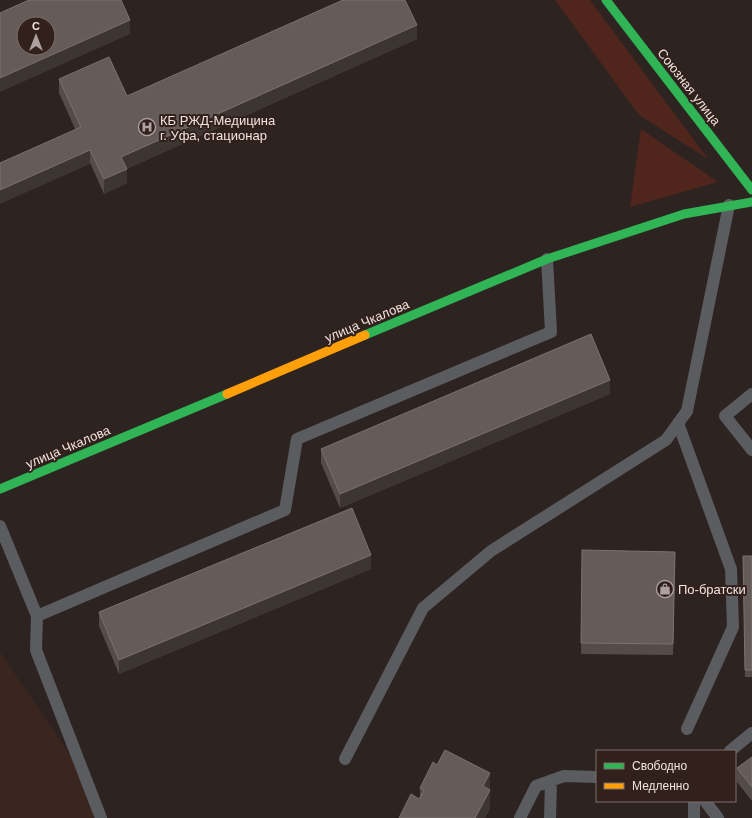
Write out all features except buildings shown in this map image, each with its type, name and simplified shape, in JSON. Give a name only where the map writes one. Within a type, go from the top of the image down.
[{"type":"street","name":"Союзная улица","points":[[606,0],[752,190]]},
{"type":"street","name":"улица Чкалова","points":[[0,489],[547,259],[684,214],[752,202]]},
{"type":"lane","points":[[345,759],[423,608],[491,551],[666,440],[678,424],[687,411],[729,205]]},
{"type":"lane","points":[[37,616],[285,510],[297,439],[551,332],[547,259]]},
{"type":"lane","points":[[752,394],[725,416],[752,450]]},
{"type":"lane","points":[[678,424],[731,569],[733,627],[687,729]]},
{"type":"lane","points":[[0,526],[37,616],[36,650],[101,818]]},
{"type":"lane","points":[[731,750],[752,733]]},
{"type":"lane","points":[[520,818],[536,786],[564,776],[596,777]]},
{"type":"lane","points":[[550,818],[551,781]]},
{"type":"lane","points":[[694,802],[694,818]]},
{"type":"lane","points":[[706,802],[718,818]]},
{"type":"shaded area","points":[[555,0],[590,0],[708,159],[639,115]]},
{"type":"shaded area","points":[[641,129],[718,182],[630,207]]},
{"type":"shaded area","points":[[0,652],[75,763],[102,818],[0,818]]},
{"type":"traffic: fast","points":[[606,0],[752,190]]},
{"type":"traffic: fast","points":[[365,335],[547,259],[684,214],[752,202]]},
{"type":"traffic: fast","points":[[0,489],[227,394]]},
{"type":"traffic: slow","points":[[227,394],[365,335]]},
{"type":"place","name":"КБ РЖД-Медицина г. Уфа, стационар","points":[[147,127]]},
{"type":"place","name":"По-братски","points":[[665,589]]}]
